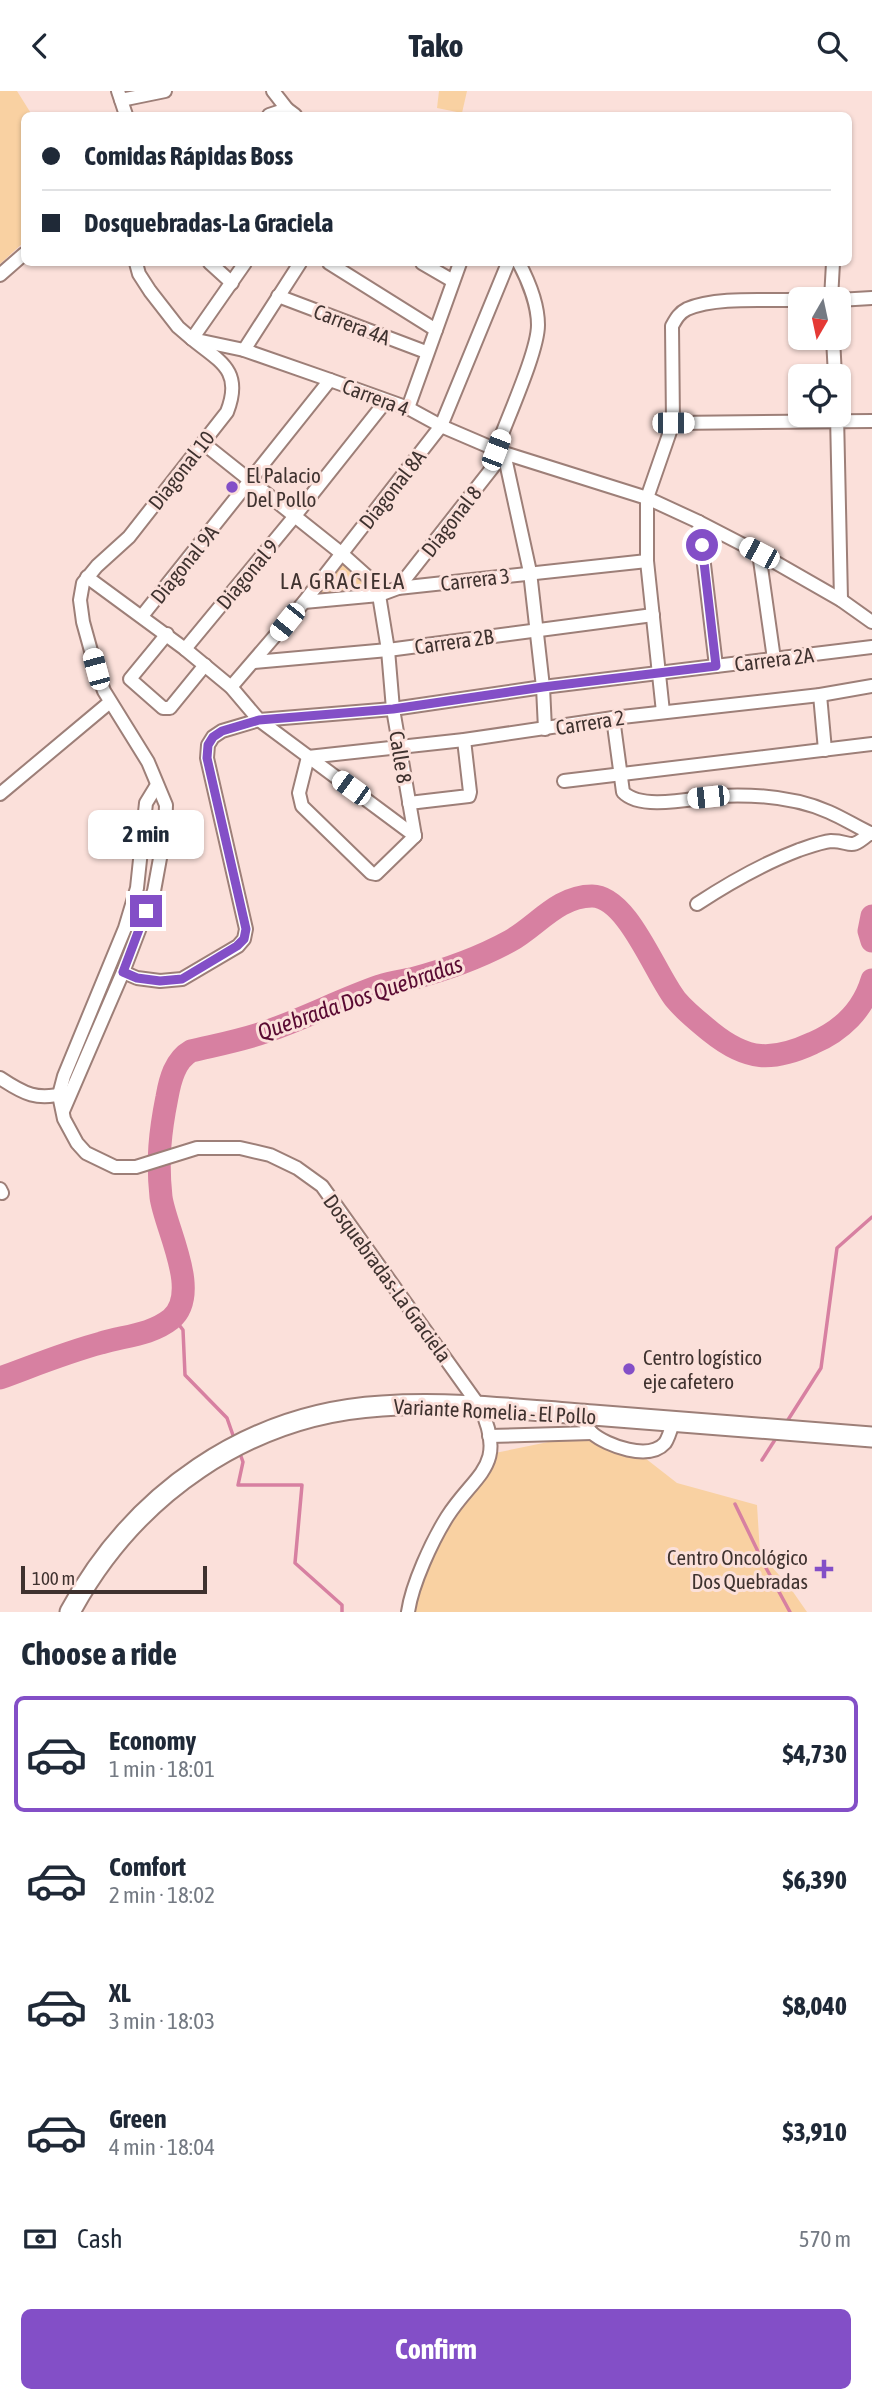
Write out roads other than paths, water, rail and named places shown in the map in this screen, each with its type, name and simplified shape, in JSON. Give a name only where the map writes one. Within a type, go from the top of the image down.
[{"type":"highway","name":"Variante Romelia - El Pollo","points":[[70,1612],[100,1562],[138,1517],[179,1483],[246,1440],[288,1423],[355,1408],[383,1405],[480,1407],[872,1437]]},
{"type":"street","points":[[125,112],[120,95],[165,91]]},
{"type":"street","points":[[273,91],[287,112]]},
{"type":"street","points":[[0,275],[21,257]]},
{"type":"street","points":[[137,266],[150,291],[178,327],[192,339],[243,266]]},
{"type":"street","points":[[213,266],[232,283]]},
{"type":"street","points":[[244,351],[298,266]]},
{"type":"street","points":[[335,266],[436,330]]},
{"type":"street","points":[[427,266],[453,281]]},
{"type":"street","points":[[408,408],[459,266]]},
{"type":"street","name":"Diagonal 8A","points":[[231,688],[303,602],[441,426],[507,266]]},
{"type":"street","name":"Diagonal 8","points":[[398,589],[500,451],[538,326],[529,287],[520,266]]},
{"type":"street","points":[[832,287],[833,266]]},
{"type":"street","name":"Carrera 4A","points":[[278,296],[426,352]]},
{"type":"street","points":[[851,299],[872,298]]},
{"type":"street","points":[[663,712],[647,561],[647,498],[673,423],[672,326],[678,315],[703,304],[788,300]]},
{"type":"street","name":"Carrera 4","points":[[192,339],[244,351],[330,380],[408,408],[441,426],[500,451],[647,498],[699,521],[759,553],[841,600],[872,622]]},
{"type":"street","name":"Diagonal 10","points":[[80,600],[87,577],[129,537],[227,412],[233,398],[233,381],[229,370],[192,339]]},
{"type":"street","name":"Diagonal 9A","points":[[142,616],[330,380]]},
{"type":"street","name":"Diagonal 9","points":[[186,649],[386,401]]},
{"type":"street","points":[[673,423],[788,419]]},
{"type":"street","points":[[851,419],[872,421]]},
{"type":"street","points":[[837,427],[841,600]]},
{"type":"street","points":[[203,443],[341,552],[370,579],[379,595]]},
{"type":"street","points":[[500,451],[530,572],[545,729]]},
{"type":"street","points":[[699,521],[716,666]]},
{"type":"street","points":[[759,553],[774,659]]},
{"type":"street","name":"Carrera 3","points":[[303,602],[379,595],[398,589],[530,572],[647,561]]},
{"type":"street","points":[[87,577],[186,649],[231,688],[259,720],[415,836],[376,874],[371,873],[302,806],[299,793],[308,757]]},
{"type":"street","name":"Calle 8","points":[[379,595],[388,650],[393,709],[415,836]]},
{"type":"street","name":"Dosquebradas-La Graciela","points":[[65,1094],[123,972],[154,891],[165,831],[166,805],[148,762],[110,702],[96,669],[80,600]]},
{"type":"street","name":"Carrera 2B","points":[[254,662],[388,650],[653,615]]},
{"type":"street","points":[[167,634],[130,679],[167,709],[205,665]]},
{"type":"street","name":"Carrera 2A","points":[[123,972],[137,978],[160,981],[182,979],[227,954],[244,939],[246,929],[207,758],[208,745],[213,737],[222,731],[259,720],[393,709],[543,687],[872,647]]},
{"type":"street","name":"Carrera 2","points":[[308,757],[464,740],[612,718],[820,695],[872,686]]},
{"type":"street","points":[[820,695],[825,750]]},
{"type":"street","points":[[0,794],[110,702]]},
{"type":"street","points":[[612,718],[623,792],[629,798],[646,802],[733,795],[789,800],[829,812],[871,834],[851,846],[831,841],[801,850],[735,879],[696,904]]},
{"type":"street","points":[[409,803],[469,796],[464,740]]},
{"type":"street","points":[[564,781],[872,744]]},
{"type":"street","name":"Dosquebradas-La Graciela","points":[[157,785],[146,803],[137,888],[129,914],[64,1076],[62,1113],[77,1143],[86,1153],[115,1167],[136,1167],[197,1148],[240,1148],[270,1155],[297,1168],[322,1186],[480,1407],[489,1436]]},
{"type":"street","points":[[0,1078],[36,1097],[65,1094]]},
{"type":"street","points":[[579,1414],[592,1433]]},
{"type":"street","points":[[408,1612],[429,1549],[448,1514],[479,1479],[486,1465],[492,1446],[489,1436],[592,1433],[618,1446],[649,1452],[667,1441],[673,1422]]},
{"type":"waterway","name":"Quebrada Dos Quebradas","points":[[0,1378],[76,1351],[155,1329],[171,1319],[180,1308],[183,1277],[161,1197],[159,1158],[172,1077],[177,1065],[191,1051],[259,1034],[384,985],[462,963],[510,941],[558,906],[580,897],[605,899],[618,909],[640,939],[668,989],[684,1009],[724,1042],[748,1053],[772,1056],[823,1038],[842,1026],[857,1010],[872,980]]},
{"type":"waterway","name":"Quebrada Dos Quebradas","points":[[872,916],[869,931],[872,941]]},
{"type":"waterway","points":[[786,1423],[821,1368],[837,1248],[872,1217]]},
{"type":"waterway","points":[[173,1317],[183,1330],[185,1375],[227,1418],[235,1441]]},
{"type":"waterway","points":[[762,1460],[778,1435]]},
{"type":"waterway","points":[[239,1451],[243,1462],[238,1485],[302,1485],[295,1563],[342,1605],[342,1612]]},
{"type":"waterway","points":[[735,1504],[790,1612]]},
{"type":"place","name":"El Palacio Del Pollo","points":[[232,487]]},
{"type":"place","name":"Centro logístico eje cafetero","points":[[629,1369]]},
{"type":"place","name":"Centro Oncológico Dos Quebradas","points":[[824,1569]]},
{"type":"district","name":"LA GRACIELA","points":[[343,581]]}]
